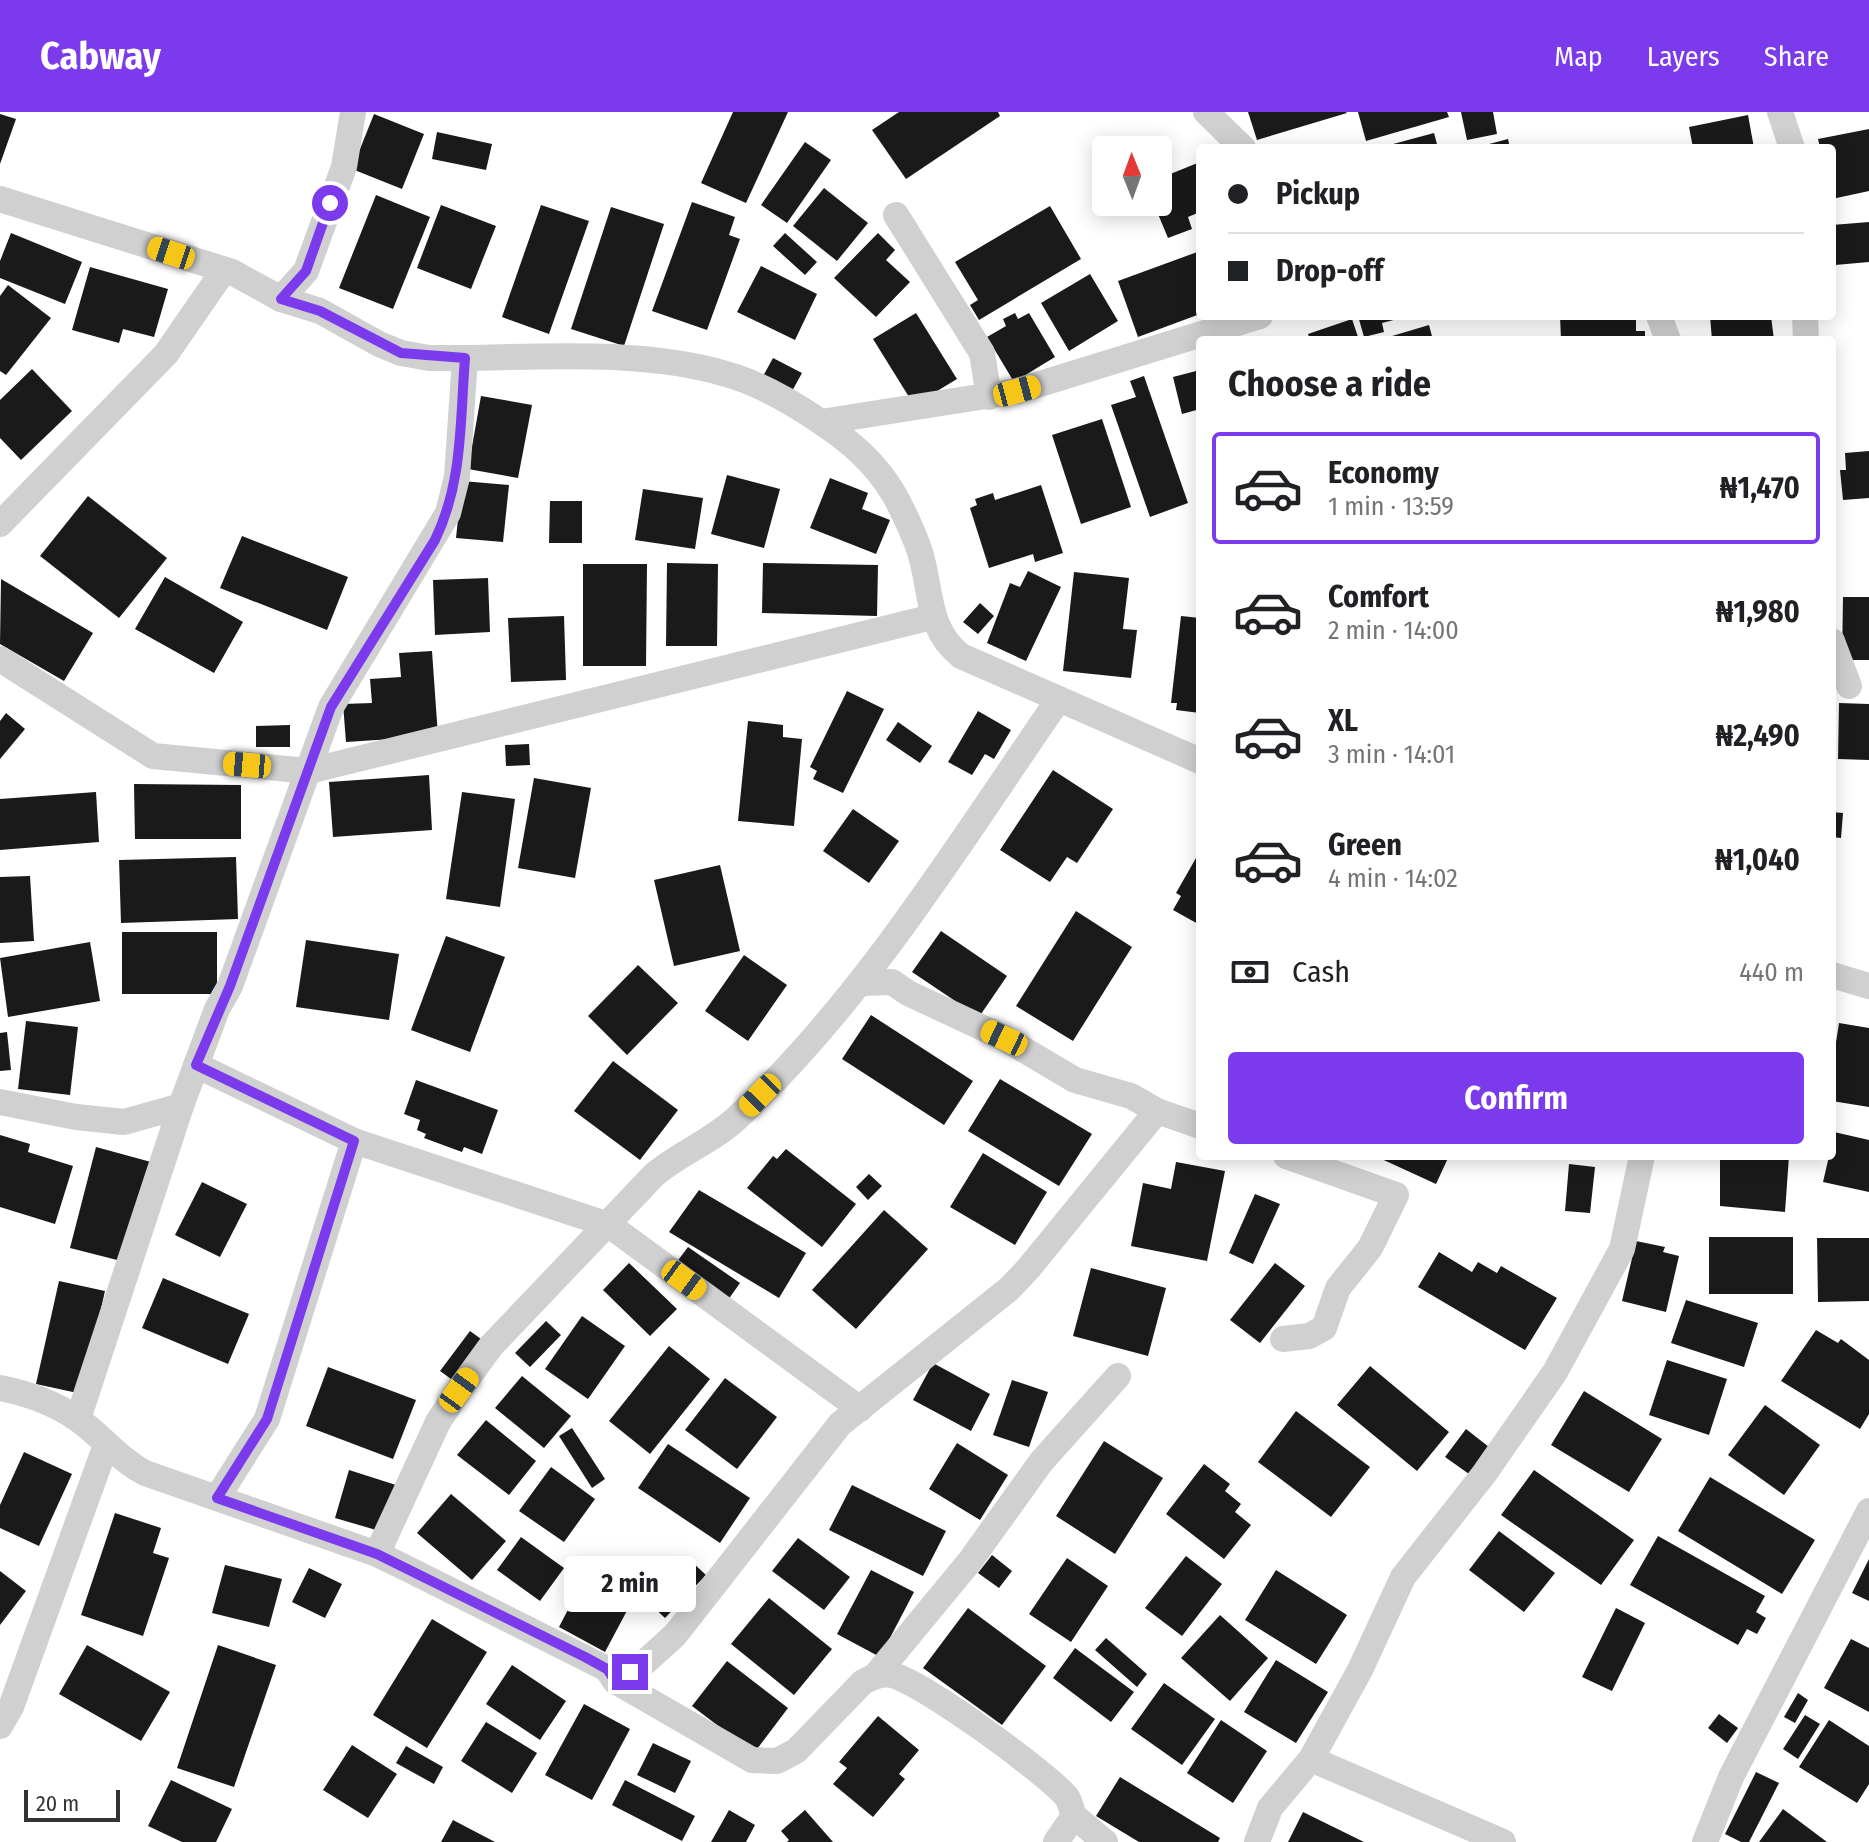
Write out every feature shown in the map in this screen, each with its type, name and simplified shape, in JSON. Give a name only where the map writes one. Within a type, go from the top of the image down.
[{"type":"street","points":[[281,299],[306,271],[344,167],[353,112]]},
{"type":"street","points":[[1206,112],[1239,144]]},
{"type":"street","points":[[1780,112],[1791,144]]},
{"type":"street","points":[[0,199],[224,270],[281,299],[320,311],[401,353],[465,358],[628,360],[704,368],[753,383],[821,422],[870,459],[896,497],[920,552],[932,617],[944,643],[961,656],[1196,759]]},
{"type":"street","points":[[896,215],[982,353],[989,397]]},
{"type":"street","points":[[0,524],[166,354],[224,270]]},
{"type":"street","points":[[1198,336],[1248,320]]},
{"type":"street","points":[[821,422],[989,397],[1068,378],[1196,337]]},
{"type":"street","points":[[78,1419],[181,1106],[331,707],[448,513],[457,477],[465,358]]},
{"type":"street","points":[[0,659],[153,756],[309,771],[932,617]]},
{"type":"street","points":[[1836,651],[1850,686]]},
{"type":"street","points":[[377,1554],[438,1422],[491,1346],[654,1175],[739,1117],[822,1030],[862,983],[1059,699]]},
{"type":"street","points":[[1836,976],[1869,986]]},
{"type":"street","points":[[862,983],[892,982],[908,993],[1004,1038],[1075,1080],[1131,1096],[1157,1111],[1196,1125]]},
{"type":"street","points":[[196,1065],[354,1141],[609,1225],[860,1409]]},
{"type":"street","points":[[0,1102],[76,1117],[124,1122],[181,1106]]},
{"type":"street","points":[[615,1681],[644,1663],[675,1635],[840,1424],[1009,1289],[1157,1111]]},
{"type":"street","points":[[217,1498],[267,1419],[354,1141]]},
{"type":"street","points":[[1283,1339],[1315,1335],[1324,1328],[1338,1288],[1370,1248],[1396,1195],[1297,1160]]},
{"type":"street","points":[[1257,1842],[1270,1808],[1311,1759],[1360,1670],[1403,1577],[1484,1474],[1555,1372],[1622,1249],[1641,1160]]},
{"type":"street","points":[[0,1388],[50,1403],[78,1419],[125,1462],[145,1473],[377,1554],[607,1669],[615,1681],[731,1750],[752,1760],[777,1761],[796,1751],[863,1682],[876,1675],[970,1561],[1041,1462],[1118,1376]]},
{"type":"street","points":[[0,1726],[11,1707],[106,1445]]},
{"type":"street","points":[[1705,1842],[1731,1777],[1869,1511]]},
{"type":"street","points":[[876,1675],[891,1675],[913,1684],[995,1740],[1067,1796],[1074,1816],[1105,1842]]},
{"type":"street","points":[[1311,1759],[1503,1842]]},
{"type":"street","points":[[1056,1842],[1074,1816]]},
{"type":"building","points":[[733,112],[788,112],[746,203],[701,183]]},
{"type":"building","points":[[899,112],[998,112],[1000,116],[906,179],[872,130]]},
{"type":"building","points":[[1248,112],[1346,112],[1347,113],[1257,140]]},
{"type":"building","points":[[1358,112],[1447,112],[1449,117],[1366,141]]},
{"type":"building","points":[[1461,112],[1493,112],[1497,134],[1467,140]]},
{"type":"building","points":[[0,114],[16,119],[0,164]]},
{"type":"building","points":[[374,114],[424,134],[402,189],[352,169]]},
{"type":"building","points":[[1748,115],[1753,144],[1692,144],[1689,127]]},
{"type":"building","points":[[1869,129],[1869,191],[1836,198],[1836,144],[1819,144],[1818,139]]},
{"type":"building","points":[[437,132],[492,144],[486,170],[432,159]]},
{"type":"building","points":[[1434,133],[1437,144],[1393,144]]},
{"type":"building","points":[[1508,139],[1509,144],[1489,144]]},
{"type":"building","points":[[805,142],[831,160],[787,223],[761,205]]},
{"type":"building","points":[[1196,164],[1196,214],[1188,217],[1192,229],[1168,238],[1159,216],[1172,216],[1172,173]]},
{"type":"building","points":[[824,188],[868,223],[837,261],[793,226]]},
{"type":"building","points":[[376,195],[430,217],[393,309],[339,288]]},
{"type":"building","points":[[692,202],[735,217],[729,235],[740,239],[707,330],[652,311]]},
{"type":"building","points":[[441,205],[496,226],[471,289],[417,268]]},
{"type":"building","points":[[541,205],[589,221],[549,334],[502,317]]},
{"type":"building","points":[[1050,206],[1081,259],[979,320],[970,305],[978,300],[955,262]]},
{"type":"building","points":[[611,207],[664,224],[624,346],[571,329]]},
{"type":"building","points":[[1869,222],[1869,262],[1836,265],[1836,225]]},
{"type":"building","points":[[11,233],[82,262],[65,304],[0,278],[0,261]]},
{"type":"building","points":[[785,233],[817,262],[805,275],[773,246]]},
{"type":"building","points":[[878,233],[895,250],[886,260],[910,282],[876,317],[834,278]]},
{"type":"building","points":[[1196,252],[1196,315],[1138,337],[1118,281]]},
{"type":"building","points":[[761,266],[817,294],[795,340],[737,312]]},
{"type":"building","points":[[90,267],[168,289],[154,337],[123,329],[119,343],[72,330]]},
{"type":"building","points":[[1090,274],[1118,321],[1069,351],[1041,303]]},
{"type":"building","points":[[8,285],[51,318],[6,375],[0,371],[0,296]]},
{"type":"building","points":[[916,313],[957,379],[914,405],[873,339]]},
{"type":"building","points":[[1015,313],[1018,319],[1029,313],[1055,357],[1014,382],[987,337],[1006,326],[1003,319]]},
{"type":"building","points":[[1352,320],[1358,336],[1309,336]]},
{"type":"building","points":[[1359,320],[1394,320],[1382,323],[1384,332],[1364,336]]},
{"type":"building","points":[[1560,320],[1636,320],[1636,331],[1645,331],[1645,336],[1561,336]]},
{"type":"building","points":[[1710,320],[1772,320],[1774,336],[1712,336]]},
{"type":"building","points":[[1429,325],[1432,336],[1392,336]]},
{"type":"building","points":[[773,358],[802,373],[791,393],[762,378]]},
{"type":"building","points":[[32,369],[72,411],[21,460],[0,438],[0,400]]},
{"type":"building","points":[[1196,371],[1196,410],[1182,414],[1173,377]]},
{"type":"building","points":[[1144,376],[1188,503],[1150,517],[1111,405],[1136,397],[1130,381]]},
{"type":"building","points":[[481,396],[532,405],[518,478],[468,469]]},
{"type":"building","points":[[1102,419],[1131,507],[1081,524],[1052,435]]},
{"type":"building","points":[[1869,451],[1869,498],[1843,500],[1840,470],[1846,470],[1845,453]]},
{"type":"building","points":[[727,475],[780,489],[764,548],[711,534]]},
{"type":"building","points":[[830,478],[868,493],[862,509],[890,520],[876,554],[810,528]]},
{"type":"building","points":[[462,481],[509,485],[503,542],[456,538]]},
{"type":"building","points":[[1041,485],[1063,553],[1035,562],[1033,554],[989,568],[970,508],[977,505],[975,499],[993,493],[995,500]]},
{"type":"building","points":[[643,489],[703,498],[695,549],[635,540]]},
{"type":"building","points":[[88,496],[167,558],[119,618],[40,556]]},
{"type":"building","points":[[550,501],[582,501],[582,543],[549,543]]},
{"type":"building","points":[[242,536],[348,577],[327,630],[220,588]]},
{"type":"building","points":[[667,563],[718,564],[717,646],[666,646]]},
{"type":"building","points":[[763,563],[878,565],[877,616],[762,613]]},
{"type":"building","points":[[583,564],[647,564],[646,666],[583,666]]},
{"type":"building","points":[[1028,571],[1061,587],[1026,661],[987,643],[1010,583],[1020,587]]},
{"type":"building","points":[[1074,572],[1129,578],[1123,629],[1137,630],[1131,678],[1063,671]]},
{"type":"building","points":[[165,577],[243,622],[214,673],[135,629]]},
{"type":"building","points":[[488,578],[490,632],[435,635],[433,580]]},
{"type":"building","points":[[1,579],[93,633],[64,681],[0,644]]},
{"type":"building","points":[[1843,597],[1869,597],[1869,660],[1842,660]]},
{"type":"building","points":[[980,603],[994,616],[978,634],[963,622]]},
{"type":"building","points":[[564,616],[566,680],[511,682],[508,618]]},
{"type":"building","points":[[1181,616],[1196,618],[1196,712],[1176,710],[1177,703],[1171,703]]},
{"type":"building","points":[[432,651],[438,736],[346,742],[343,704],[372,703],[370,679],[401,677],[399,653]]},
{"type":"building","points":[[847,691],[884,709],[843,793],[813,779],[817,771],[810,767]]},
{"type":"building","points":[[1839,703],[1869,704],[1869,760],[1838,759]]},
{"type":"building","points":[[978,711],[1011,730],[994,759],[985,754],[972,775],[948,762]]},
{"type":"building","points":[[6,713],[25,729],[0,759],[0,721]]},
{"type":"building","points":[[748,721],[783,725],[783,737],[802,739],[794,826],[738,821]]},
{"type":"building","points":[[898,722],[932,746],[920,763],[886,740]]},
{"type":"building","points":[[290,725],[290,747],[256,747],[256,726]]},
{"type":"building","points":[[529,744],[530,765],[506,766],[505,745]]},
{"type":"building","points":[[1053,770],[1113,809],[1077,863],[1067,857],[1050,882],[1000,850]]},
{"type":"building","points":[[429,775],[432,830],[333,837],[329,782]]},
{"type":"building","points":[[534,778],[591,788],[575,878],[518,868]]},
{"type":"building","points":[[134,784],[241,785],[241,839],[135,839]]},
{"type":"building","points":[[96,792],[99,842],[0,850],[0,799]]},
{"type":"building","points":[[462,792],[515,799],[500,907],[446,899]]},
{"type":"building","points":[[853,809],[899,841],[869,883],[823,851]]},
{"type":"building","points":[[1836,812],[1843,813],[1841,838],[1836,837]]},
{"type":"building","points":[[236,857],[238,919],[121,923],[119,860]]},
{"type":"building","points":[[1196,858],[1196,923],[1173,910],[1181,896],[1176,893]]},
{"type":"building","points":[[720,865],[740,951],[674,966],[654,880]]},
{"type":"building","points":[[30,876],[34,941],[0,943],[0,877]]},
{"type":"building","points":[[1076,911],[1132,947],[1073,1041],[1016,1006]]},
{"type":"building","points":[[941,931],[1007,976],[979,1017],[912,972]]},
{"type":"building","points":[[122,932],[217,932],[217,994],[122,994]]},
{"type":"building","points":[[446,936],[505,957],[470,1052],[411,1030]]},
{"type":"building","points":[[306,940],[399,954],[389,1020],[296,1007]]},
{"type":"building","points":[[90,942],[100,1001],[8,1017],[0,958]]},
{"type":"building","points":[[744,955],[787,985],[748,1041],[705,1011]]},
{"type":"building","points":[[638,965],[678,1003],[627,1055],[588,1016]]},
{"type":"building","points":[[871,1015],[973,1081],[944,1125],[842,1059]]},
{"type":"building","points":[[26,1021],[78,1027],[70,1095],[18,1089]]},
{"type":"building","points":[[1839,1023],[1869,1028],[1869,1107],[1836,1102]]},
{"type":"building","points":[[7,1032],[11,1070],[0,1071],[0,1033]]},
{"type":"building","points":[[613,1061],[678,1110],[640,1160],[574,1111]]},
{"type":"building","points":[[1000,1079],[1092,1134],[1059,1186],[968,1131]]},
{"type":"building","points":[[416,1080],[498,1110],[482,1154],[464,1147],[462,1152],[424,1138],[426,1134],[417,1130],[420,1120],[404,1114]]},
{"type":"building","points":[[1836,1132],[1869,1140],[1869,1192],[1823,1182],[1828,1160],[1836,1160]]},
{"type":"building","points":[[0,1135],[30,1144],[28,1152],[73,1166],[55,1224],[0,1207]]},
{"type":"building","points":[[96,1147],[151,1162],[125,1262],[70,1248]]},
{"type":"building","points":[[786,1149],[856,1204],[822,1247],[747,1188],[773,1156],[777,1159]]},
{"type":"building","points":[[983,1153],[1047,1192],[1015,1245],[950,1207]]},
{"type":"building","points":[[1384,1160],[1447,1160],[1436,1184]]},
{"type":"building","points":[[1720,1160],[1789,1160],[1785,1212],[1720,1206]]},
{"type":"building","points":[[1176,1162],[1225,1171],[1207,1261],[1131,1246],[1143,1183],[1171,1189]]},
{"type":"building","points":[[1569,1164],[1595,1167],[1590,1213],[1565,1211]]},
{"type":"building","points":[[869,1174],[882,1186],[868,1200],[856,1187]]},
{"type":"building","points":[[202,1182],[247,1204],[220,1257],[175,1235]]},
{"type":"building","points":[[699,1190],[806,1253],[779,1298],[669,1232]]},
{"type":"building","points":[[1255,1194],[1280,1204],[1253,1264],[1229,1253]]},
{"type":"building","points":[[884,1210],[928,1249],[856,1329],[812,1290]]},
{"type":"building","points":[[1709,1237],[1793,1237],[1793,1294],[1709,1294]]},
{"type":"building","points":[[1817,1238],[1869,1238],[1869,1301],[1818,1302]]},
{"type":"building","points":[[1636,1241],[1665,1247],[1663,1252],[1679,1256],[1666,1312],[1622,1301]]},
{"type":"building","points":[[688,1247],[740,1283],[728,1300],[676,1263]]},
{"type":"building","points":[[1439,1252],[1472,1272],[1478,1262],[1497,1273],[1501,1266],[1557,1298],[1525,1350],[1418,1287]]},
{"type":"building","points":[[629,1263],[677,1309],[650,1336],[603,1290]]},
{"type":"building","points":[[1275,1263],[1305,1286],[1260,1343],[1230,1320]]},
{"type":"building","points":[[1091,1268],[1166,1288],[1148,1356],[1073,1336]]},
{"type":"building","points":[[163,1278],[249,1314],[228,1364],[142,1328]]},
{"type":"building","points":[[59,1281],[105,1291],[82,1394],[36,1384]]},
{"type":"building","points":[[1686,1300],[1758,1323],[1744,1367],[1671,1343]]},
{"type":"building","points":[[582,1316],[625,1346],[588,1399],[545,1369]]},
{"type":"building","points":[[546,1321],[561,1335],[530,1367],[515,1353]]},
{"type":"building","points":[[1816,1330],[1838,1343],[1841,1339],[1869,1360],[1869,1414],[1860,1429],[1781,1381]]},
{"type":"building","points":[[470,1331],[488,1344],[458,1384],[440,1371]]},
{"type":"building","points":[[669,1346],[710,1379],[650,1454],[609,1421]]},
{"type":"building","points":[[1667,1360],[1727,1379],[1709,1435],[1649,1415]]},
{"type":"building","points":[[933,1363],[990,1394],[971,1431],[913,1400]]},
{"type":"building","points":[[1370,1366],[1449,1432],[1417,1471],[1337,1405]]},
{"type":"building","points":[[328,1367],[416,1400],[393,1459],[306,1426]]},
{"type":"building","points":[[522,1376],[571,1416],[544,1448],[495,1408]]},
{"type":"building","points":[[725,1378],[777,1417],[737,1469],[685,1430]]},
{"type":"building","points":[[1012,1380],[1048,1392],[1029,1447],[993,1435]]},
{"type":"building","points":[[1584,1391],[1662,1439],[1629,1492],[1551,1445]]},
{"type":"building","points":[[1765,1405],[1820,1445],[1784,1495],[1728,1455]]},
{"type":"building","points":[[1296,1411],[1370,1467],[1331,1517],[1258,1462]]},
{"type":"building","points":[[486,1420],[536,1461],[509,1495],[457,1455]]},
{"type":"building","points":[[572,1428],[605,1479],[592,1488],[559,1436]]},
{"type":"building","points":[[1466,1429],[1489,1447],[1469,1474],[1445,1457]]},
{"type":"building","points":[[1104,1441],[1163,1478],[1115,1554],[1056,1516]]},
{"type":"building","points":[[957,1443],[1008,1475],[980,1520],[929,1489]]},
{"type":"building","points":[[668,1444],[750,1498],[720,1543],[638,1488]]},
{"type":"building","points":[[24,1452],[72,1474],[39,1546],[0,1528],[0,1505]]},
{"type":"building","points":[[1204,1464],[1230,1484],[1225,1491],[1241,1504],[1235,1512],[1251,1525],[1224,1559],[1166,1514]]},
{"type":"building","points":[[551,1467],[595,1499],[564,1542],[519,1511]]},
{"type":"building","points":[[349,1470],[396,1485],[383,1532],[335,1518]]},
{"type":"building","points":[[1534,1470],[1634,1540],[1601,1585],[1501,1515]]},
{"type":"building","points":[[1710,1477],[1815,1540],[1782,1594],[1678,1531]]},
{"type":"building","points":[[852,1485],[946,1531],[923,1576],[829,1530]]},
{"type":"building","points":[[451,1494],[506,1541],[472,1580],[417,1533]]},
{"type":"building","points":[[115,1513],[161,1528],[153,1553],[169,1558],[143,1636],[81,1615]]},
{"type":"building","points":[[1499,1531],[1555,1573],[1524,1612],[1469,1570]]},
{"type":"building","points":[[1658,1536],[1765,1596],[1756,1612],[1766,1618],[1757,1634],[1747,1629],[1738,1645],[1630,1585]]},
{"type":"building","points":[[521,1537],[564,1568],[540,1601],[497,1570]]},
{"type":"building","points":[[798,1538],[850,1577],[824,1610],[772,1571]]},
{"type":"building","points":[[992,1555],[1012,1571],[999,1588],[978,1573]]},
{"type":"building","points":[[1186,1556],[1222,1584],[1182,1636],[1145,1608]]},
{"type":"building","points":[[1067,1558],[1108,1586],[1071,1642],[1029,1614]]},
{"type":"building","points":[[1869,1559],[1869,1601],[1852,1593]]},
{"type":"building","points":[[692,1562],[706,1575],[665,1618],[651,1605]]},
{"type":"building","points":[[225,1565],[282,1579],[269,1627],[212,1613]]},
{"type":"building","points":[[309,1568],[342,1584],[325,1618],[292,1602]]},
{"type":"building","points":[[871,1570],[914,1592],[880,1657],[837,1634]]},
{"type":"building","points":[[1276,1570],[1347,1615],[1316,1664],[1245,1620]]},
{"type":"building","points":[[0,1571],[26,1591],[0,1625]]},
{"type":"building","points":[[583,1581],[630,1605],[605,1652],[559,1627]]},
{"type":"building","points":[[769,1598],[832,1649],[794,1695],[731,1644]]},
{"type":"building","points":[[968,1608],[1046,1666],[1002,1725],[923,1668]]},
{"type":"building","points":[[1616,1608],[1645,1623],[1612,1691],[1582,1677]]},
{"type":"building","points":[[1220,1615],[1268,1658],[1230,1701],[1181,1658]]},
{"type":"building","points":[[432,1619],[487,1652],[427,1748],[373,1715]]},
{"type":"building","points":[[1106,1638],[1147,1674],[1137,1687],[1095,1650]]},
{"type":"building","points":[[1851,1639],[1869,1648],[1869,1712],[1824,1688]]},
{"type":"building","points":[[87,1645],[170,1692],[141,1741],[59,1694]]},
{"type":"building","points":[[218,1645],[276,1665],[234,1787],[177,1768]]},
{"type":"building","points":[[1075,1648],[1134,1692],[1111,1722],[1053,1678]]},
{"type":"building","points":[[1276,1660],[1328,1692],[1296,1743],[1244,1712]]},
{"type":"building","points":[[727,1661],[788,1708],[754,1753],[692,1706]]},
{"type":"building","points":[[512,1665],[566,1701],[540,1740],[486,1704]]},
{"type":"building","points":[[1164,1683],[1215,1719],[1182,1765],[1131,1729]]},
{"type":"building","points":[[1798,1693],[1808,1700],[1795,1723],[1784,1717]]},
{"type":"building","points":[[584,1704],[630,1729],[592,1800],[545,1775]]},
{"type":"building","points":[[1719,1714],[1738,1728],[1727,1743],[1708,1728]]},
{"type":"building","points":[[1805,1715],[1820,1724],[1798,1759],[1783,1749]]},
{"type":"building","points":[[878,1716],[919,1750],[899,1774],[905,1779],[873,1817],[833,1784],[847,1768],[839,1762]]},
{"type":"building","points":[[1221,1720],[1267,1751],[1233,1803],[1187,1773]]},
{"type":"building","points":[[1829,1720],[1869,1746],[1869,1784],[1857,1803],[1799,1767]]},
{"type":"building","points":[[486,1722],[537,1753],[512,1793],[461,1761]]},
{"type":"building","points":[[653,1743],[691,1761],[675,1793],[637,1775]]},
{"type":"building","points":[[352,1745],[397,1774],[368,1818],[323,1790]]},
{"type":"building","points":[[406,1746],[443,1767],[434,1784],[396,1763]]},
{"type":"building","points":[[1756,1772],[1779,1783],[1749,1842],[1741,1842],[1725,1834]]},
{"type":"building","points":[[1120,1777],[1220,1838],[1218,1842],[1139,1842],[1096,1816]]},
{"type":"building","points":[[171,1780],[232,1809],[216,1842],[182,1842],[148,1826]]},
{"type":"building","points":[[625,1780],[695,1816],[682,1841],[612,1805]]},
{"type":"building","points":[[1783,1809],[1827,1842],[1759,1842]]},
{"type":"building","points":[[729,1810],[755,1825],[746,1842],[711,1842]]},
{"type":"building","points":[[805,1810],[833,1842],[787,1842],[789,1840],[781,1831]]},
{"type":"building","points":[[1303,1812],[1364,1842],[1288,1842]]},
{"type":"building","points":[[453,1820],[495,1842],[441,1842]]},
{"type":"route","points":[[330,203],[306,271],[281,299],[320,311],[357,333],[401,353],[429,358],[465,358],[457,477],[448,513],[435,540],[331,707],[230,986],[217,1009],[196,1065],[354,1141],[267,1419],[217,1498],[377,1554],[585,1657],[607,1669],[615,1681],[630,1672]]}]
